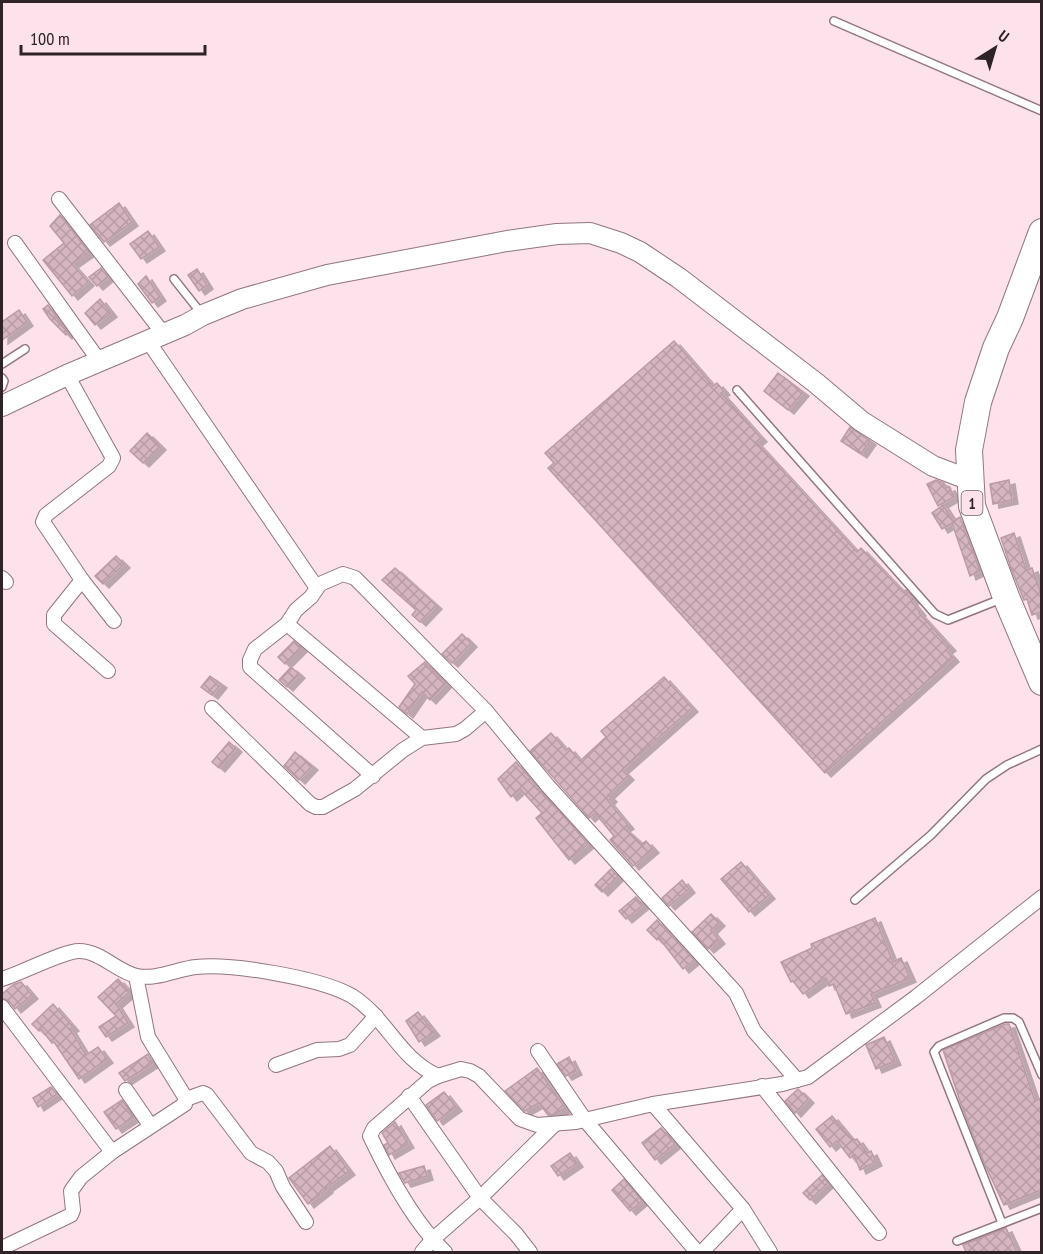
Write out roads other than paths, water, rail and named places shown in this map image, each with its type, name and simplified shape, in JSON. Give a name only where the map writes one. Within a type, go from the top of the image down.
[{"type":"highway","name":"1","points":[[1041,231],[978,402],[976,450],[970,480],[972,506],[1041,682]]},
{"type":"highway","name":"1","points":[[976,450],[989,502],[1018,591],[1041,648]]},
{"type":"main road","points":[[2,406],[67,375],[242,299],[327,275],[507,241],[557,234],[590,233],[640,252],[669,271],[816,383],[861,421],[933,466],[970,480]]},
{"type":"street","points":[[59,199],[156,337],[317,588]]},
{"type":"street","points":[[15,243],[100,362]]},
{"type":"street","points":[[67,375],[113,458],[109,466],[43,519],[44,527],[114,621]]},
{"type":"street","points":[[373,776],[250,667],[250,660],[255,649],[287,624],[296,610],[311,597],[320,584],[338,575],[348,574],[355,578],[486,711],[555,794],[736,993],[754,1031],[797,1080]]},
{"type":"street","points":[[82,580],[54,615],[53,621],[108,671]]},
{"type":"street","points":[[287,624],[422,738]]},
{"type":"street","points":[[212,708],[310,804],[316,807],[323,807],[355,789],[403,750],[422,738],[456,734],[486,711]]},
{"type":"street","points":[[445,1252],[432,1240],[412,1212],[370,1136],[374,1128],[409,1096],[438,1076],[461,1069],[470,1071],[479,1077],[520,1119],[537,1125],[585,1120],[653,1104],[808,1077],[916,997],[1041,897]]},
{"type":"street","points":[[2,979],[79,951],[92,954],[136,976],[196,967],[235,967],[304,979],[335,988],[352,996],[376,1016],[411,1059],[438,1076]]},
{"type":"street","points":[[136,976],[147,1037],[186,1099]]},
{"type":"street","points":[[2,1007],[112,1152]]},
{"type":"street","points":[[276,1065],[317,1050],[339,1049],[350,1045],[376,1016]]},
{"type":"street","points":[[538,1051],[585,1120],[697,1252]]},
{"type":"street","points":[[762,1086],[879,1233]]},
{"type":"street","points":[[126,1090],[150,1125]]},
{"type":"street","points":[[2,1248],[70,1215],[73,1210],[71,1191],[81,1177],[150,1125],[182,1107],[186,1099],[203,1093],[207,1095],[247,1149],[268,1162],[276,1171],[283,1188],[306,1221]]},
{"type":"street","points":[[409,1096],[480,1198],[516,1234],[530,1252]]},
{"type":"street","points":[[653,1104],[743,1209],[770,1252]]},
{"type":"street","points":[[422,1252],[554,1125]]},
{"type":"street","points":[[702,1252],[743,1209]]},
{"type":"lane","points":[[834,21],[1041,111]]},
{"type":"lane","points":[[174,279],[203,315]]},
{"type":"lane","points":[[2,364],[25,349]]},
{"type":"lane","points":[[2,378],[4,381],[2,387]]},
{"type":"lane","points":[[737,390],[935,614],[944,619],[954,618],[1006,597]]},
{"type":"lane","points":[[855,900],[931,835],[986,779],[1007,765],[1041,749]]},
{"type":"lane","points":[[1002,1223],[934,1052],[939,1046],[1004,1018],[1013,1018],[1019,1022],[1041,1075]]},
{"type":"lane","points":[[957,1241],[1041,1208]]}]
